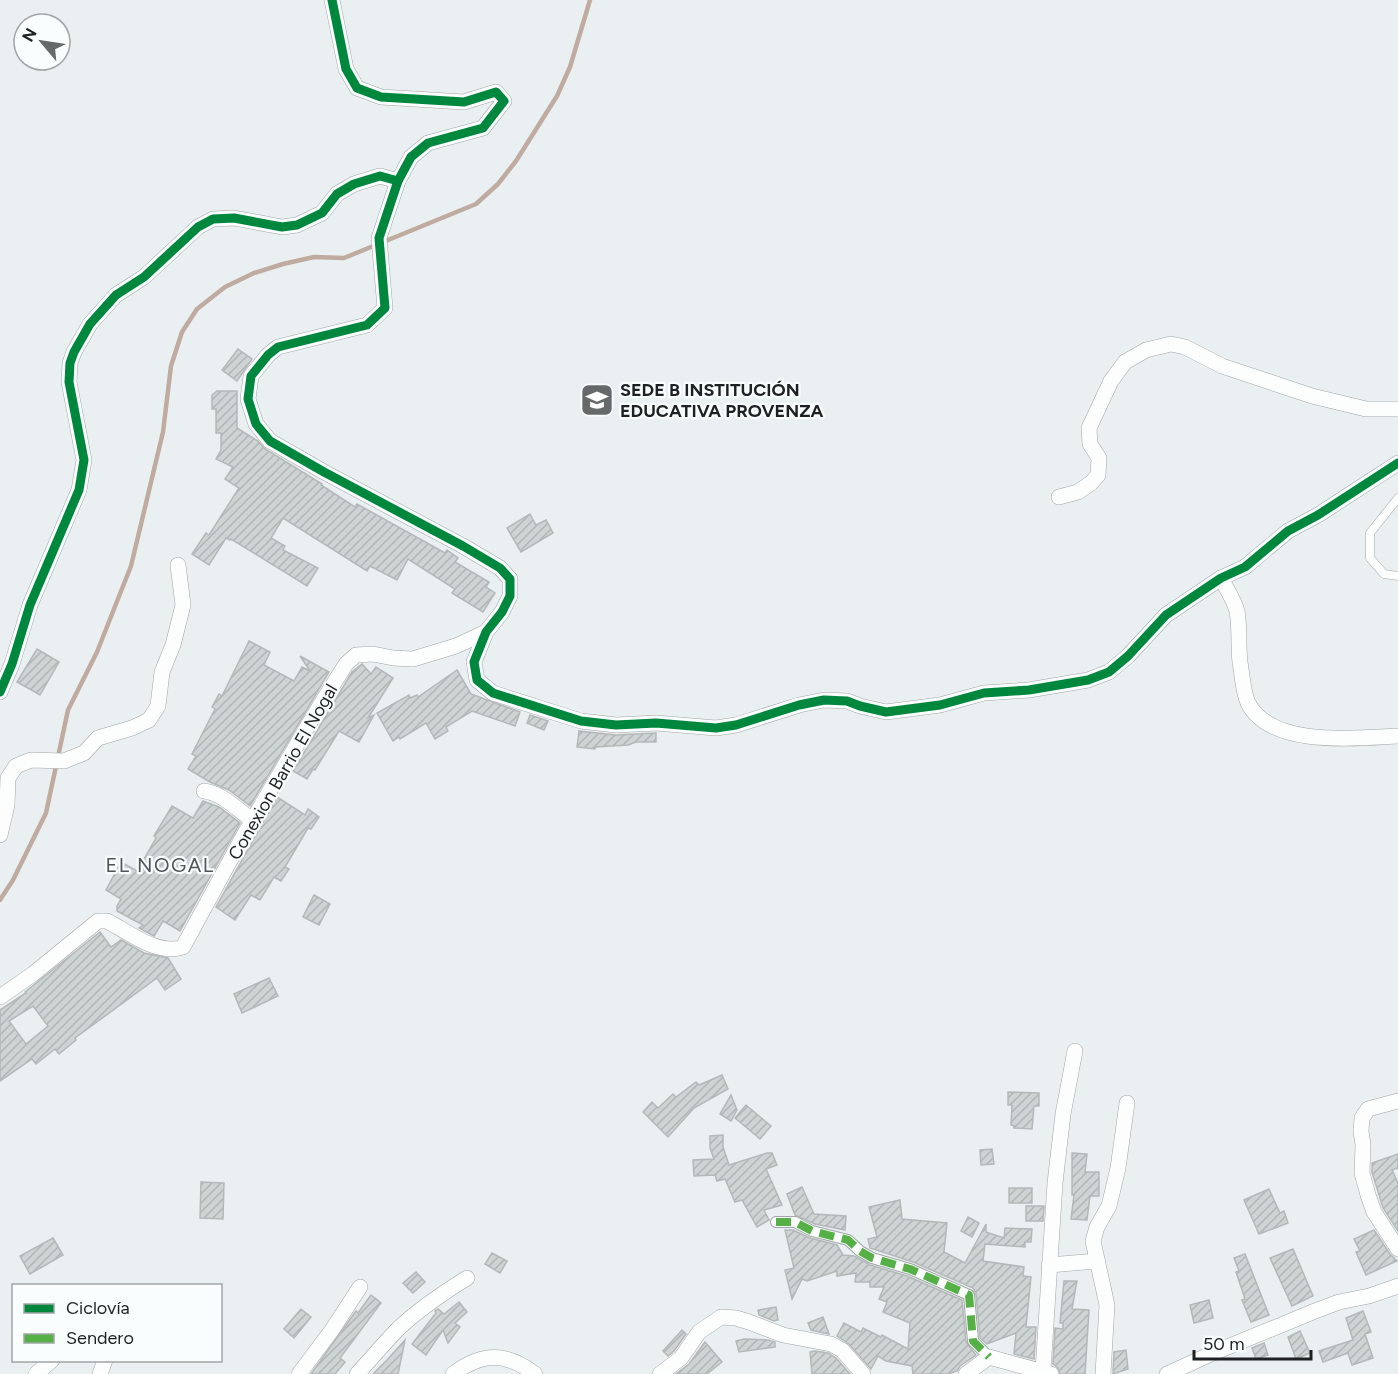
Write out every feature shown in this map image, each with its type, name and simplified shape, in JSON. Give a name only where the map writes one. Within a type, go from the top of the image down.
[{"type":"street","points":[[332,0],[346,69],[357,88],[381,97],[465,102],[496,92],[504,101],[483,128],[428,143],[411,157],[398,181],[379,238],[385,308],[367,325],[278,347],[268,355],[251,376],[248,399],[256,424],[270,441],[463,546],[500,568],[510,579],[510,596],[502,612],[486,632],[474,662],[477,680],[493,693],[581,721],[616,724],[656,723],[716,728],[736,725],[799,705],[824,700],[847,700],[860,706],[886,712],[939,705],[984,693],[1029,690],[1098,677],[1109,672],[1128,656],[1166,615],[1221,578],[1245,567],[1288,531],[1318,515],[1398,462]]},
{"type":"street","points":[[0,692],[12,664],[30,605],[79,490],[84,460],[69,382],[69,371],[74,352],[90,324],[116,296],[144,277],[193,231],[213,219],[234,218],[282,227],[297,225],[322,213],[337,194],[354,184],[380,176],[398,181]]},
{"type":"street","points":[[1059,497],[1078,492],[1098,475],[1099,458],[1090,444],[1089,428],[1111,381],[1125,362],[1146,350],[1171,344],[1185,347],[1222,366],[1312,396],[1366,409],[1398,409]]},
{"type":"street","points":[[0,835],[7,805],[8,778],[16,765],[31,760],[64,761],[84,753],[98,738],[132,728],[149,720],[158,706],[162,672],[173,645],[183,605],[178,565]]},
{"type":"street","points":[[1221,578],[1237,611],[1240,661],[1248,702],[1259,717],[1273,727],[1305,736],[1338,739],[1398,736]]},
{"type":"street","name":"Conexion Barrio El Nogal","points":[[0,997],[33,974],[98,921],[106,921],[172,951],[183,947],[346,664],[356,655],[373,654],[413,659],[456,646],[486,632]]},
{"type":"street","points":[[204,791],[222,797],[254,821]]},
{"type":"street","points":[[776,1222],[795,1222],[813,1231],[848,1240],[872,1258],[927,1276],[969,1296],[973,1341],[989,1357],[1047,1372],[1049,1265],[1058,1160],[1075,1051]]},
{"type":"street","points":[[1398,1101],[1368,1109],[1362,1118],[1361,1131],[1362,1173],[1368,1195],[1374,1212],[1398,1249]]},
{"type":"street","points":[[1103,1374],[1107,1305],[1093,1241],[1097,1227],[1109,1206],[1118,1168],[1127,1103]]},
{"type":"street","points":[[1049,1265],[1097,1261]]},
{"type":"street","points":[[357,1374],[398,1329],[442,1294],[467,1278]]},
{"type":"street","points":[[1167,1374],[1315,1311],[1398,1286]]},
{"type":"street","points":[[299,1374],[360,1287]]},
{"type":"street","points":[[660,1374],[681,1358],[699,1332],[721,1317],[736,1318],[783,1335],[831,1344],[842,1350],[863,1374]]},
{"type":"street","points":[[453,1374],[472,1362],[489,1357],[503,1357],[514,1361],[535,1374]]},
{"type":"street","points":[[966,1374],[989,1357]]},
{"type":"street","points":[[36,1374],[50,1362]]},
{"type":"lane","points":[[1398,498],[1371,533],[1370,558],[1384,574],[1398,576]]},
{"type":"building","points":[[238,349],[252,359],[237,381],[222,370]]},
{"type":"building","points":[[217,391],[237,391],[237,428],[258,441],[265,449],[355,507],[357,504],[445,553],[447,550],[458,558],[455,562],[489,582],[486,587],[495,593],[483,612],[452,593],[455,589],[408,559],[397,580],[370,566],[367,571],[283,518],[271,538],[285,546],[283,550],[318,568],[307,586],[231,539],[226,538],[209,565],[192,554],[206,533],[209,535],[239,488],[225,479],[233,467],[216,459],[221,450],[221,433],[216,433],[216,409],[212,409],[212,395]]},
{"type":"building","points":[[530,514],[536,525],[546,520],[553,533],[521,552],[507,528]]},
{"type":"building","points":[[249,641],[270,652],[264,665],[294,681],[302,667],[310,671],[300,656],[329,672],[250,806],[229,790],[188,769],[196,756],[192,754],[215,709],[212,707],[219,694],[222,696]]},
{"type":"building","points":[[37,649],[59,662],[40,695],[17,682]]},
{"type":"building","points":[[362,664],[371,674],[376,667],[393,678],[368,718],[374,715],[359,742],[339,731],[307,779],[293,771],[352,672]]},
{"type":"building","points":[[457,670],[471,694],[520,712],[515,726],[472,711],[446,727],[448,731],[435,739],[426,723],[393,741],[377,713],[409,695],[410,698],[417,695],[418,697]]},
{"type":"building","points":[[530,715],[548,721],[544,730],[527,723]]},
{"type":"building","points":[[579,731],[616,735],[656,733],[656,742],[636,742],[628,745],[595,747],[595,749],[577,747]]},
{"type":"building","points":[[277,797],[305,815],[308,809],[319,817],[311,829],[308,828],[285,867],[289,869],[281,881],[274,877],[260,900],[251,895],[235,920],[216,907]]},
{"type":"building","points":[[203,801],[219,807],[240,823],[180,931],[163,921],[154,936],[139,928],[143,925],[117,911],[121,899],[106,890],[121,862],[137,871],[172,806],[193,818]]},
{"type":"building","points":[[314,895],[330,904],[319,925],[303,917]]},
{"type":"building","points":[[100,932],[111,947],[121,940],[144,953],[168,958],[181,979],[165,990],[157,978],[75,1038],[76,1040],[59,1054],[55,1049],[36,1064],[32,1059],[0,1081],[0,1010]],"holes":[[[33,1006],[48,1026],[26,1044],[9,1021]]]},
{"type":"building","points":[[269,978],[278,996],[242,1013],[234,994]]},
{"type":"building","points":[[722,1075],[728,1089],[694,1108],[668,1137],[643,1112],[652,1102],[658,1108],[673,1094],[676,1097],[696,1082],[699,1085]]},
{"type":"building","points":[[1008,1092],[1039,1093],[1039,1106],[1034,1106],[1032,1129],[1014,1128],[1011,1125],[1012,1105],[1008,1105]]},
{"type":"building","points":[[731,1095],[737,1110],[731,1121],[720,1114]]},
{"type":"building","points":[[746,1105],[771,1126],[760,1139],[735,1118]]},
{"type":"building","points":[[723,1135],[723,1147],[729,1165],[772,1153],[777,1165],[766,1169],[782,1205],[764,1210],[769,1220],[757,1227],[742,1200],[735,1202],[725,1179],[717,1181],[715,1175],[694,1176],[693,1160],[714,1159],[710,1148],[710,1136]]},
{"type":"building","points":[[992,1149],[994,1164],[981,1165],[980,1150]]},
{"type":"building","points":[[1072,1153],[1087,1154],[1085,1172],[1099,1172],[1099,1196],[1090,1196],[1087,1220],[1071,1219],[1074,1195],[1072,1195]]},
{"type":"building","points":[[1398,1154],[1398,1168],[1392,1170],[1398,1183],[1398,1231],[1383,1208],[1372,1172],[1372,1163]]},
{"type":"building","points":[[201,1182],[224,1183],[223,1219],[200,1218]]},
{"type":"building","points":[[802,1187],[814,1214],[846,1216],[845,1230],[815,1224],[795,1215],[787,1194]]},
{"type":"building","points":[[1009,1188],[1032,1188],[1032,1203],[1009,1203]]},
{"type":"building","points":[[1269,1189],[1280,1213],[1284,1211],[1288,1223],[1259,1234],[1244,1200]]},
{"type":"building","points":[[900,1200],[902,1219],[947,1223],[944,1252],[965,1263],[986,1224],[986,1232],[1004,1238],[1005,1228],[1032,1229],[1031,1242],[1025,1242],[1025,1247],[985,1244],[983,1261],[1024,1267],[1023,1276],[1031,1277],[1026,1327],[1036,1327],[1034,1359],[1014,1354],[1016,1333],[987,1344],[980,1338],[976,1294],[973,1288],[913,1262],[870,1248],[868,1239],[877,1237],[869,1207]]},
{"type":"building","points":[[1026,1206],[1044,1206],[1043,1221],[1026,1221]]},
{"type":"building","points":[[968,1217],[979,1223],[972,1237],[961,1231]]},
{"type":"building","points":[[785,1230],[793,1230],[810,1238],[837,1245],[843,1255],[854,1256],[870,1265],[907,1276],[962,1300],[966,1342],[976,1355],[960,1366],[957,1371],[948,1374],[913,1374],[912,1366],[886,1361],[878,1356],[871,1369],[849,1344],[837,1336],[844,1323],[861,1332],[863,1328],[881,1337],[882,1335],[908,1349],[910,1323],[883,1312],[887,1302],[879,1299],[884,1287],[870,1287],[870,1282],[855,1282],[856,1273],[837,1276],[837,1271],[807,1281],[802,1279],[792,1299],[785,1270],[794,1268]]},
{"type":"building","points":[[1374,1230],[1397,1261],[1366,1275],[1356,1252],[1360,1251],[1354,1239]]},
{"type":"building","points":[[53,1238],[63,1255],[30,1274],[20,1256]]},
{"type":"building","points":[[1293,1249],[1313,1296],[1292,1306],[1270,1258]]},
{"type":"building","points":[[492,1253],[507,1261],[500,1273],[485,1264]]},
{"type":"building","points":[[1245,1254],[1269,1315],[1251,1322],[1242,1300],[1245,1299],[1234,1258]]},
{"type":"building","points":[[416,1272],[425,1282],[413,1293],[403,1283]]},
{"type":"building","points":[[1064,1281],[1077,1281],[1072,1309],[1089,1310],[1085,1374],[1060,1374],[1058,1368],[1053,1364],[1055,1328],[1063,1329],[1063,1323],[1060,1323]]},
{"type":"building","points":[[371,1295],[381,1303],[340,1358],[345,1362],[335,1374],[311,1374],[356,1311],[358,1313]]},
{"type":"building","points":[[1209,1300],[1213,1318],[1194,1323],[1190,1305]]},
{"type":"building","points":[[459,1302],[467,1312],[455,1323],[460,1327],[448,1343],[443,1330],[426,1355],[412,1344],[436,1313],[435,1311],[438,1309],[444,1314]]},
{"type":"building","points":[[776,1307],[778,1320],[774,1321],[759,1315],[758,1310]]},
{"type":"building","points":[[301,1309],[311,1317],[294,1338],[284,1329]]},
{"type":"building","points":[[1363,1311],[1371,1332],[1365,1334],[1373,1358],[1352,1365],[1348,1353],[1323,1362],[1319,1351],[1353,1340],[1346,1318]]},
{"type":"building","points":[[823,1317],[829,1334],[811,1330],[808,1323]]},
{"type":"building","points":[[682,1330],[686,1334],[668,1356],[663,1351]]},
{"type":"building","points":[[1300,1331],[1310,1353],[1296,1359],[1288,1337]]},
{"type":"building","points":[[405,1340],[398,1374],[373,1374],[387,1360]]},
{"type":"building","points":[[768,1340],[775,1342],[775,1347],[739,1352],[736,1341]]},
{"type":"building","points":[[705,1342],[722,1362],[707,1374],[676,1374],[689,1364]]},
{"type":"building","points":[[1264,1343],[1268,1355],[1256,1359],[1252,1348]]},
{"type":"building","points":[[1126,1350],[1128,1369],[1113,1374],[1114,1352]]},
{"type":"building","points":[[810,1352],[828,1353],[836,1358],[850,1374],[812,1374]]},
{"type":"waterway","points":[[0,900],[13,880],[46,813],[68,710],[97,652],[131,566],[163,432],[171,366],[182,332],[197,309],[225,287],[254,273],[314,257],[344,258],[476,204],[498,184],[516,161],[557,96],[570,67],[590,0]]},
{"type":"marked path","points":[[776,1222],[795,1222],[812,1231],[848,1240],[872,1258],[910,1269],[969,1295],[973,1341],[989,1357]]},
{"type":"cycle path","points":[[332,0],[346,69],[357,88],[381,97],[464,102],[496,92],[504,101],[483,128],[428,143],[411,157],[398,181],[379,238],[385,308],[367,325],[278,347],[268,355],[251,376],[248,399],[256,424],[270,441],[463,546],[500,568],[510,579],[510,596],[502,612],[486,632],[474,662],[477,680],[493,693],[581,721],[616,725],[656,723],[716,728],[736,725],[799,705],[824,700],[847,701],[886,712],[940,705],[984,693],[1029,690],[1088,680],[1109,672],[1128,656],[1166,615],[1221,578],[1245,567],[1288,531],[1318,515],[1398,463]]},
{"type":"cycle path","points":[[0,692],[12,664],[30,605],[79,490],[84,460],[69,382],[70,363],[90,324],[116,295],[144,277],[198,227],[213,219],[234,218],[282,227],[297,225],[322,213],[337,194],[354,184],[380,176],[398,181]]},
{"type":"place","name":"SEDE B INSTITUCIÓN EDUCATIVA PROVENZA","points":[[597,400]]},
{"type":"district","name":"EL NOGAL","points":[[160,865]]}]
